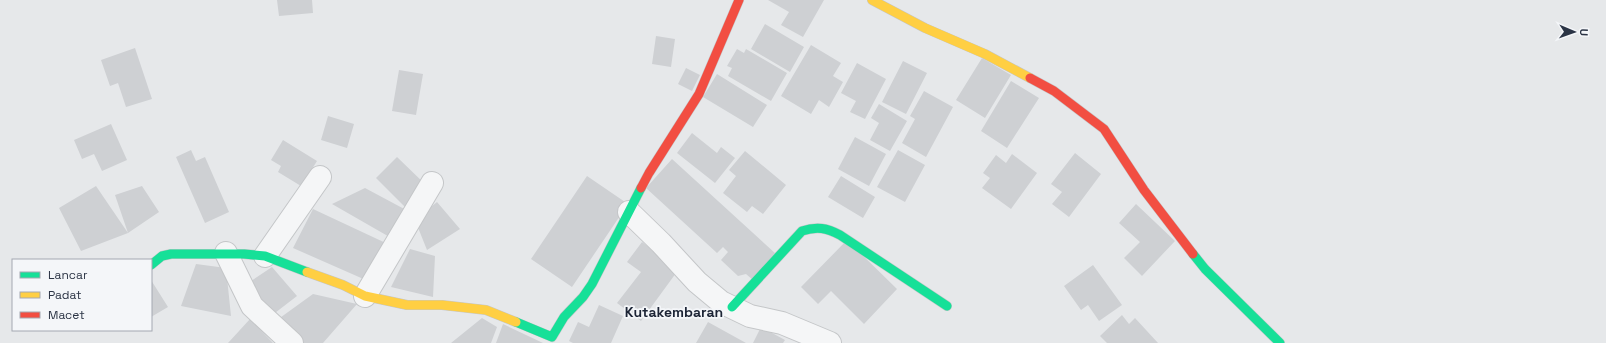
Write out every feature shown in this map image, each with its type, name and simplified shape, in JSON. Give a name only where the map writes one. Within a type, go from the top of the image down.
[{"type":"street","points":[[152,263],[162,256],[171,254],[226,253],[265,256],[343,285],[365,296],[407,305],[442,305],[486,310],[551,340],[564,317],[583,297],[592,284],[649,173],[699,94],[738,0]]},
{"type":"street","points":[[872,0],[925,28],[985,54],[1054,91],[1104,129],[1144,190],[1205,269],[1280,343]]},
{"type":"street","points":[[265,256],[320,177]]},
{"type":"street","points":[[365,296],[432,183]]},
{"type":"street","points":[[629,212],[661,243],[697,282],[721,302],[750,316],[782,323],[830,343]]},
{"type":"street","points":[[732,307],[802,231],[812,227],[825,227],[840,234],[947,306]]},
{"type":"street","points":[[226,253],[252,306],[292,343]]},
{"type":"building","points":[[277,0],[312,0],[313,13],[279,16]]},
{"type":"building","points":[[768,0],[824,0],[803,37],[781,25],[789,12]]},
{"type":"building","points":[[765,24],[804,47],[790,72],[751,49]]},
{"type":"building","points":[[656,36],[675,39],[671,67],[652,64]]},
{"type":"building","points":[[811,45],[841,63],[833,76],[843,82],[829,107],[819,100],[811,114],[781,96]]},
{"type":"building","points":[[135,48],[152,99],[126,107],[118,83],[110,86],[101,60]]},
{"type":"building","points":[[737,49],[744,53],[746,49],[787,73],[771,101],[728,76],[732,68],[727,66]]},
{"type":"building","points":[[982,58],[1011,75],[985,118],[956,100]]},
{"type":"building","points":[[903,61],[927,73],[906,114],[882,102]]},
{"type":"building","points":[[857,63],[886,79],[865,119],[850,112],[856,101],[841,93]]},
{"type":"building","points":[[686,68],[700,75],[692,91],[678,84]]},
{"type":"building","points":[[399,70],[423,74],[416,115],[392,111]]},
{"type":"building","points":[[717,74],[767,105],[753,127],[703,97]]},
{"type":"building","points":[[1011,81],[1039,98],[1007,148],[981,131]]},
{"type":"building","points":[[924,91],[953,107],[926,157],[902,143],[915,119],[910,116]]},
{"type":"building","points":[[879,104],[907,121],[890,151],[870,140],[879,123],[871,118]]},
{"type":"building","points":[[328,116],[354,124],[347,148],[321,140]]},
{"type":"building","points":[[111,124],[127,160],[102,171],[94,154],[82,159],[74,140]]},
{"type":"building","points":[[692,133],[717,153],[721,147],[735,158],[715,183],[677,153]]},
{"type":"building","points":[[855,137],[886,154],[869,186],[838,169]]},
{"type":"building","points":[[283,140],[317,161],[301,186],[278,172],[281,166],[271,160]]},
{"type":"building","points":[[191,150],[196,161],[205,157],[229,212],[205,223],[176,157]]},
{"type":"building","points":[[898,150],[925,165],[905,202],[877,187]]},
{"type":"building","points":[[745,151],[786,185],[763,214],[752,206],[747,212],[723,193],[736,176],[729,170]]},
{"type":"building","points":[[1075,153],[1101,174],[1069,217],[1052,204],[1062,192],[1051,184]]},
{"type":"building","points":[[1012,154],[1037,173],[1011,209],[982,188],[990,178],[983,173],[996,155],[1006,163]]},
{"type":"building","points":[[397,157],[427,186],[406,208],[376,178]]},
{"type":"building","points":[[672,159],[776,254],[753,280],[746,274],[738,276],[721,260],[728,252],[723,247],[717,253],[646,188]]},
{"type":"building","points":[[587,176],[628,204],[572,287],[531,259]]},
{"type":"building","points":[[841,176],[875,197],[863,218],[828,197]]},
{"type":"building","points":[[96,186],[128,233],[81,251],[59,208]]},
{"type":"building","points":[[142,186],[159,212],[128,233],[115,195]]},
{"type":"building","points":[[365,188],[408,211],[393,239],[332,204]]},
{"type":"building","points":[[437,202],[460,229],[427,250],[415,220]]},
{"type":"building","points":[[1136,204],[1175,241],[1142,276],[1124,258],[1140,242],[1119,223]]},
{"type":"building","points":[[313,209],[390,245],[368,281],[293,248]]},
{"type":"building","points":[[847,240],[897,289],[864,324],[831,291],[818,304],[801,287]]},
{"type":"building","points":[[642,242],[679,269],[641,321],[617,303],[641,272],[627,262]]},
{"type":"building","points":[[410,249],[435,256],[433,297],[391,287]]},
{"type":"building","points":[[196,264],[226,268],[231,316],[181,306]]},
{"type":"building","points":[[1093,265],[1122,305],[1099,321],[1088,305],[1081,310],[1064,286]]},
{"type":"building","points":[[272,267],[297,296],[271,316],[248,283]]},
{"type":"building","points":[[152,282],[168,307],[152,316]]},
{"type":"building","points":[[313,294],[357,304],[323,343],[303,343],[277,320]]},
{"type":"building","points":[[599,305],[623,316],[611,343],[573,343],[569,341],[578,322],[589,327]]},
{"type":"building","points":[[1122,315],[1129,324],[1135,318],[1158,343],[1107,343],[1100,336]]},
{"type":"building","points":[[482,318],[497,327],[491,343],[451,343]]},
{"type":"building","points":[[250,319],[273,343],[228,343]]},
{"type":"building","points":[[708,322],[746,343],[696,343]]},
{"type":"building","points":[[503,324],[543,343],[496,343]]},
{"type":"building","points":[[761,327],[785,340],[783,343],[753,343]]},
{"type":"traffic: fast","points":[[516,322],[552,337],[564,317],[583,297],[592,284],[641,188]]},
{"type":"traffic: fast","points":[[732,307],[802,231],[817,228],[826,229],[840,235],[947,306]]},
{"type":"traffic: fast","points":[[152,264],[162,256],[171,254],[244,254],[265,256],[307,272]]},
{"type":"traffic: fast","points":[[1193,254],[1205,269],[1280,343]]},
{"type":"traffic: slow","points":[[872,0],[925,28],[985,54],[1030,78]]},
{"type":"traffic: slow","points":[[307,272],[343,285],[365,296],[407,305],[442,305],[486,310],[516,322]]},
{"type":"traffic: jam","points":[[641,188],[699,94],[739,0]]},
{"type":"traffic: jam","points":[[1030,78],[1054,91],[1104,129],[1144,190],[1193,254]]},
{"type":"district","name":"Kutakembaran","points":[[674,312]]}]
